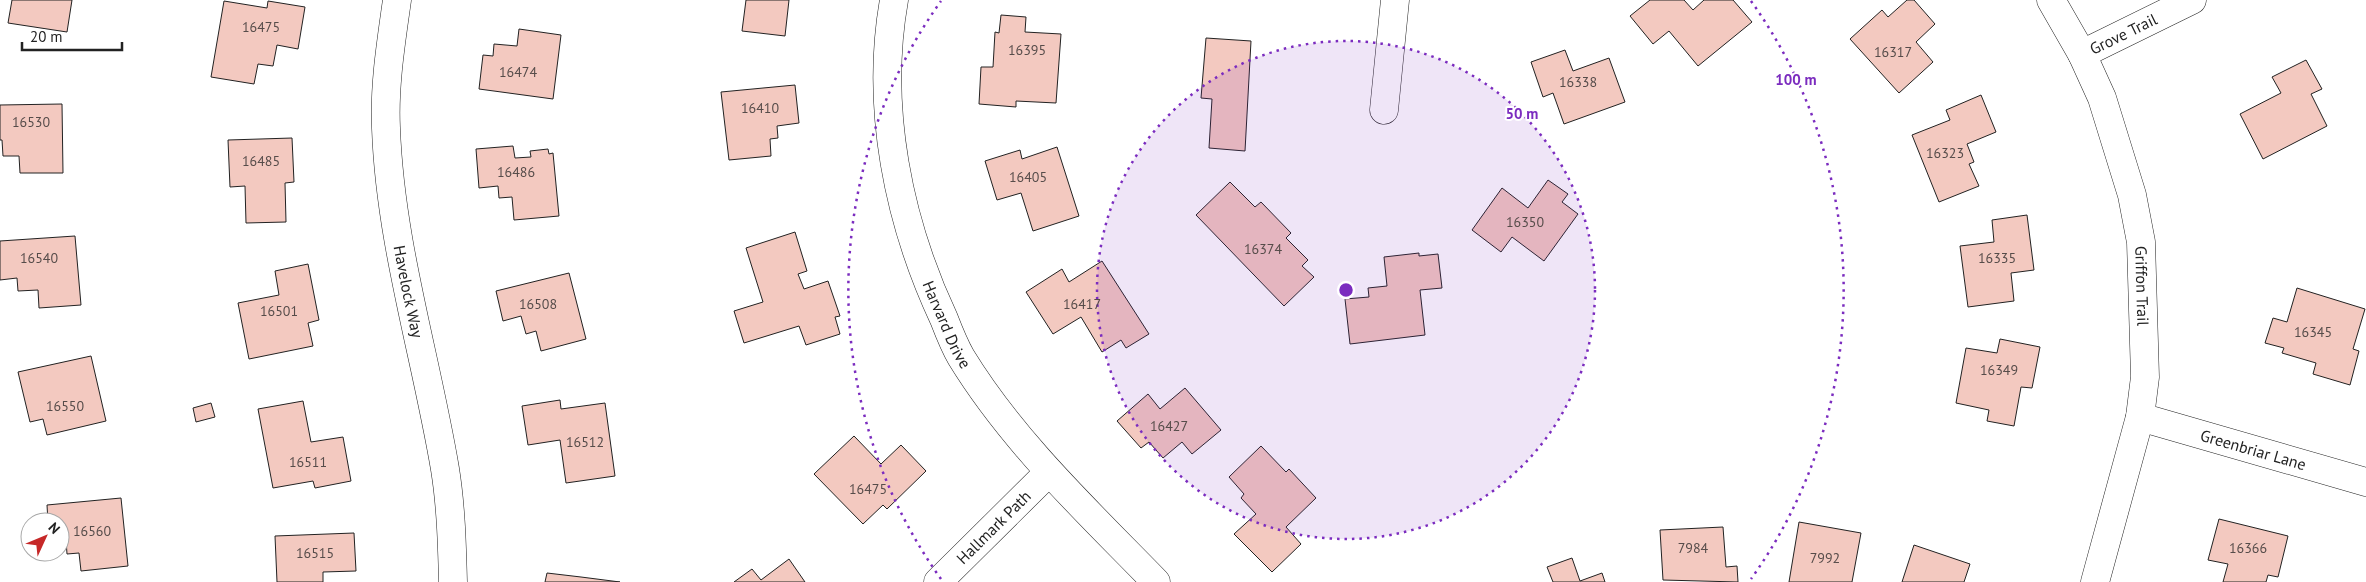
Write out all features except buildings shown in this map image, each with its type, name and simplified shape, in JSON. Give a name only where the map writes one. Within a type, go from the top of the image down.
[{"type":"street","name":"Havelock Way","points":[[397,0],[387,71],[386,129],[400,246],[445,470],[452,537],[453,582]]},
{"type":"street","name":"Harvard Drive","points":[[894,0],[889,31],[889,114],[896,175],[913,239],[930,290],[961,356],[1000,412],[1049,472],[1156,582]]},
{"type":"street","points":[[1384,110],[1395,0]]},
{"type":"street","name":"Griffon Trail","points":[[2052,0],[2082,54],[2102,98],[2132,195],[2141,242],[2144,377],[2140,417],[2095,582]]},
{"type":"street","name":"Grove Trail","points":[[2082,54],[2192,0]]},
{"type":"street","name":"Greenbriar Lane","points":[[2140,417],[2366,482]]},
{"type":"street","name":"Hallmark Path","points":[[938,582],[1049,472]]}]
